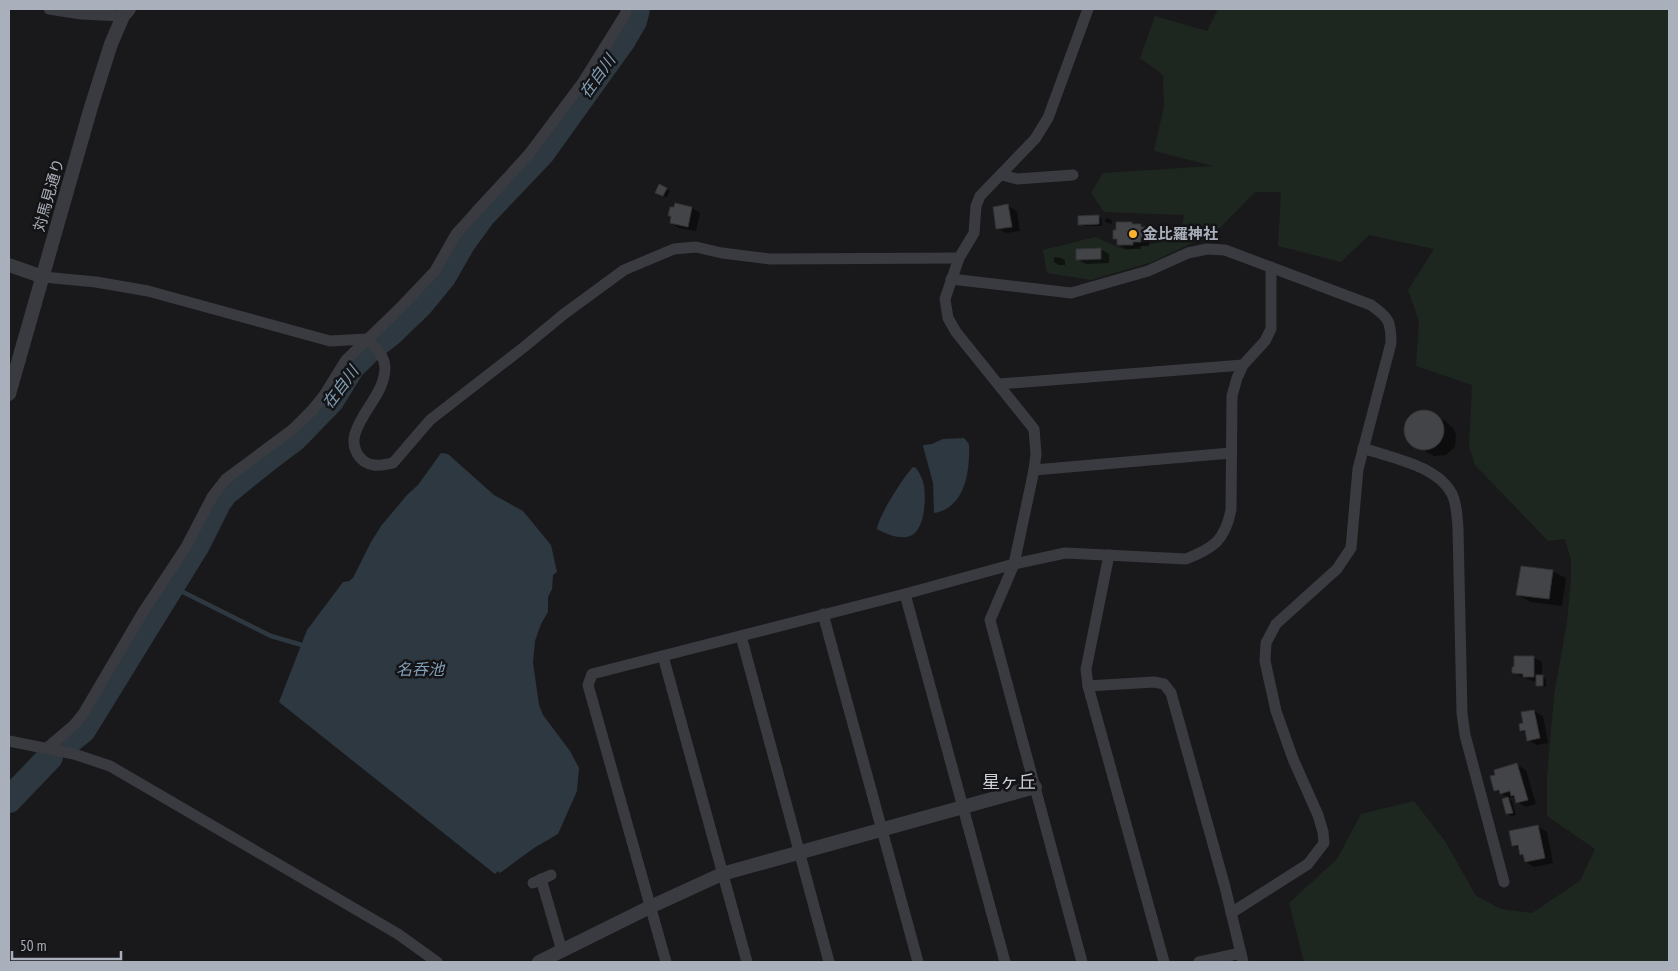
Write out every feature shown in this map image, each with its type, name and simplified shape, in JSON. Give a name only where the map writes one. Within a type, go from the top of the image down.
[{"type":"street","points":[[49,9],[81,14],[126,12]]},
{"type":"street","points":[[47,748],[74,725],[83,714],[143,612],[186,547],[212,497],[226,479],[292,430],[311,412],[325,394],[346,360],[435,271],[456,234],[529,154],[583,82],[626,14],[626,9]]},
{"type":"street","points":[[1082,962],[990,620],[1014,564],[1034,470],[1036,454],[1034,429],[956,332],[948,318],[945,299],[959,258],[974,233],[976,206],[980,196],[1036,140],[1048,118],[1088,9]]},
{"type":"street","name":"対馬見通り","points":[[9,394],[110,44],[126,12]]},
{"type":"street","points":[[1002,175],[1017,179],[1073,175]]},
{"type":"street","points":[[9,265],[43,277],[96,282],[148,291],[330,341],[367,339],[382,355],[385,366],[384,378],[355,433],[354,443],[360,459],[367,464],[376,466],[393,463],[430,420],[564,314],[624,270],[674,249],[696,248],[770,259],[959,258]]},
{"type":"street","points":[[951,280],[1071,294],[1148,271],[1188,253],[1207,249],[1225,250],[1371,304],[1387,318],[1391,327],[1390,344],[1358,469],[1351,548],[1337,569],[1276,624],[1266,643],[1265,662],[1276,710],[1293,759],[1318,815],[1324,843],[1308,864],[1231,913]]},
{"type":"street","points":[[666,962],[588,685],[592,674],[1065,552],[1186,558],[1203,552],[1217,542],[1228,527],[1231,510],[1232,396],[1243,365],[1265,341],[1272,329],[1271,267]]},
{"type":"street","points":[[998,384],[1243,365]]},
{"type":"street","points":[[1363,448],[1437,475],[1446,484],[1452,495],[1456,508],[1458,528],[1462,713],[1465,735],[1504,882]]},
{"type":"street","points":[[1034,470],[1231,453]]},
{"type":"street","points":[[1109,555],[1086,669],[1088,686],[1164,962]]},
{"type":"street","points":[[905,594],[1006,962]]},
{"type":"street","points":[[823,614],[918,962]]},
{"type":"street","points":[[741,636],[829,962]]},
{"type":"street","points":[[663,656],[747,962]]},
{"type":"street","points":[[1088,686],[1154,682],[1164,684],[1171,693],[1226,887],[1242,957],[1199,962]]},
{"type":"street","points":[[9,741],[74,754],[110,766],[398,934],[437,962]]},
{"type":"street","points":[[539,962],[722,874],[1035,787]]},
{"type":"street","points":[[542,879],[562,951]]},
{"type":"shaded area","points":[[1218,9],[1669,9],[1669,962],[1304,962],[1289,903],[1337,859],[1361,814],[1414,801],[1445,841],[1476,896],[1501,909],[1532,913],[1580,881],[1595,849],[1547,816],[1547,778],[1554,696],[1567,621],[1571,560],[1565,539],[1548,541],[1475,465],[1469,447],[1472,385],[1416,366],[1419,321],[1408,290],[1434,249],[1369,235],[1341,262],[1278,246],[1281,192],[1255,192],[1217,231],[1152,262],[1091,280],[1047,273],[1043,250],[1095,237],[1125,250],[1180,237],[1184,215],[1104,212],[1091,193],[1103,173],[1213,166],[1154,151],[1164,106],[1163,75],[1140,58],[1155,16],[1207,31]]},
{"type":"water","points":[[964,438],[969,444],[969,454],[964,486],[953,504],[945,510],[934,513],[933,483],[923,446],[943,439]]},
{"type":"water","name":"名呑池","points":[[441,453],[448,454],[494,495],[523,511],[551,545],[557,572],[553,575],[552,589],[548,597],[548,612],[535,641],[533,662],[539,705],[543,715],[570,751],[579,768],[577,791],[558,834],[534,848],[500,873],[498,871],[495,874],[279,702],[307,630],[343,582],[353,578],[381,526],[418,485]]},
{"type":"water","points":[[913,467],[916,468],[921,477],[925,492],[922,521],[919,528],[915,533],[906,537],[898,537],[877,529],[878,523],[892,497]]},
{"type":"building","points":[[659,184],[667,188],[663,196],[655,193]]},
{"type":"building","points":[[675,203],[692,207],[688,227],[670,223],[671,216],[668,216],[670,207],[674,207]]},
{"type":"building","points":[[1008,204],[1012,227],[996,229],[993,207]]},
{"type":"building","points":[[1099,215],[1099,224],[1078,225],[1078,216]]},
{"type":"building","name":"金比羅神社","points":[[1116,222],[1132,222],[1132,224],[1141,224],[1141,227],[1153,227],[1153,237],[1141,238],[1141,242],[1133,242],[1133,245],[1117,245],[1117,239],[1113,239],[1113,230],[1116,230]]},
{"type":"building","points":[[1101,248],[1101,259],[1076,260],[1076,249]]},
{"type":"building","points":[[1420,410],[1428,410],[1435,413],[1441,419],[1444,430],[1441,441],[1435,447],[1428,450],[1420,450],[1413,447],[1407,441],[1404,434],[1404,426],[1407,419],[1413,413]]},
{"type":"building","points":[[1521,566],[1553,570],[1549,599],[1516,595]]},
{"type":"building","points":[[1514,656],[1534,656],[1534,677],[1523,677],[1523,674],[1512,673]]},
{"type":"building","points":[[1536,675],[1543,675],[1543,686],[1536,686]]},
{"type":"building","points":[[1534,710],[1540,738],[1527,741],[1525,730],[1520,731],[1519,724],[1523,723],[1521,712]]},
{"type":"building","points":[[1517,763],[1528,800],[1516,803],[1514,795],[1511,796],[1510,791],[1500,794],[1499,790],[1494,791],[1490,776],[1495,775],[1494,770]]},
{"type":"building","points":[[1508,797],[1513,813],[1506,814],[1502,799]]},
{"type":"building","points":[[1538,825],[1545,858],[1525,862],[1523,854],[1520,855],[1518,845],[1512,846],[1509,831]]},
{"type":"waterway","name":"在自川","points":[[67,743],[83,730],[197,545],[225,493],[295,438],[331,401],[352,367],[420,305],[443,277],[462,244],[483,215],[542,153],[623,40],[634,21],[637,9]]},
{"type":"waterway","points":[[166,593],[181,591],[271,636],[302,645]]},
{"type":"waterway","name":"在自川","points":[[9,800],[50,757]]},
{"type":"place","name":"金比羅神社","points":[[1133,234]]},
{"type":"district","name":"星ヶ丘","points":[[1009,782]]}]
